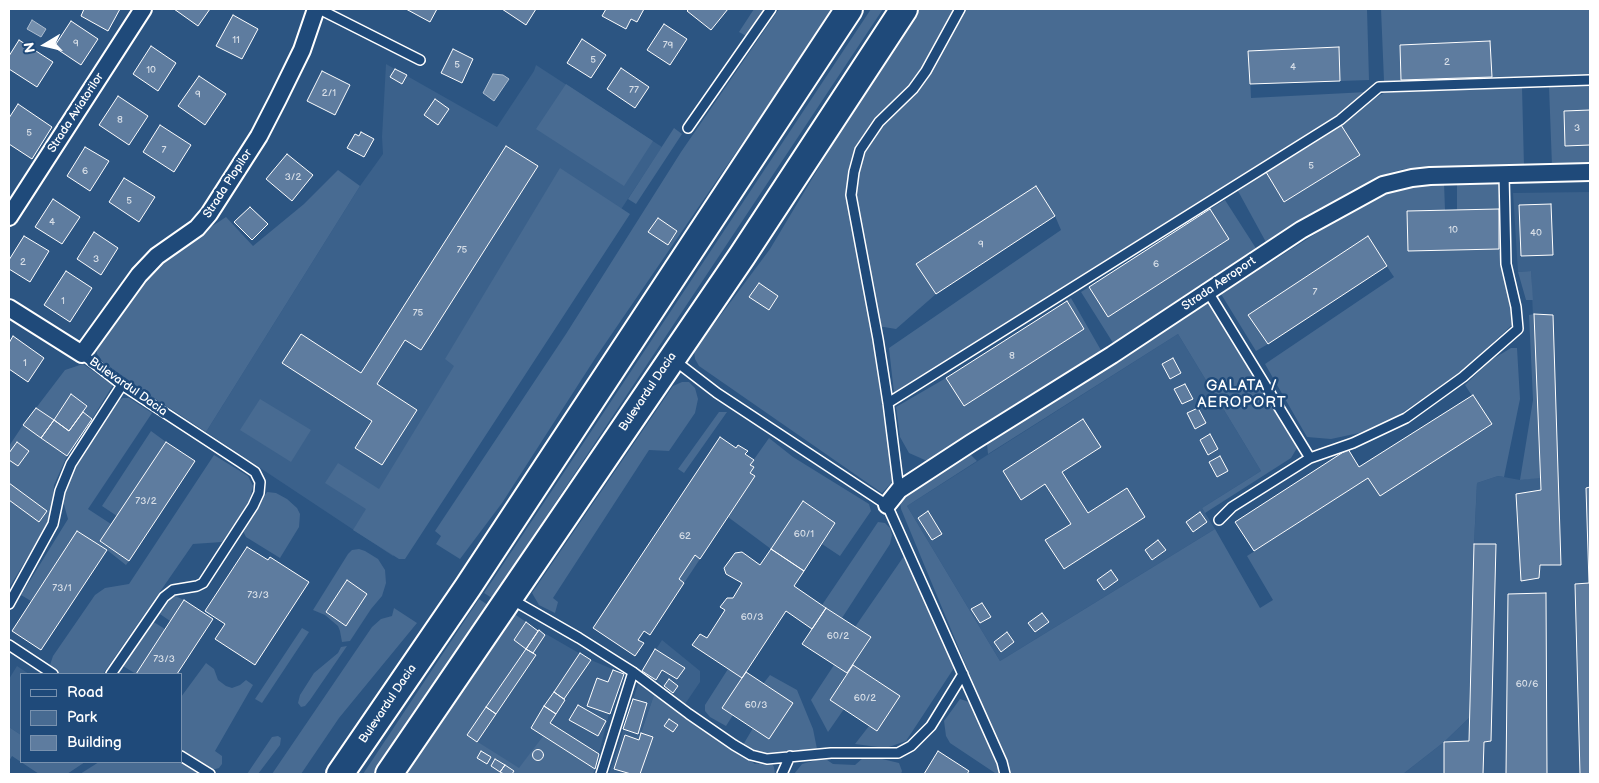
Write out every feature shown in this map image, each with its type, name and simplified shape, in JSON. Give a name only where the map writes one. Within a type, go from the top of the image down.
[{"type":"main road","name":"Bulevardul Dacia","points":[[340,774],[474,579],[849,9]]},
{"type":"main road","name":"Bulevardul Dacia","points":[[389,774],[742,256],[904,9]]},
{"type":"street","name":"Strada Aviatorilor","points":[[9,217],[143,9]]},
{"type":"street","name":"Strada Plopilor","points":[[82,354],[139,275],[157,256],[198,228],[214,206],[258,136],[278,99],[302,50],[318,9]]},
{"type":"street","name":"Strada Aeroport","points":[[887,504],[899,490],[1112,355],[1301,230],[1383,185],[1430,176],[1590,172]]},
{"type":"street","points":[[9,308],[82,354]]},
{"type":"lane","points":[[318,9],[420,60]]},
{"type":"lane","points":[[688,128],[771,9]]},
{"type":"lane","points":[[899,490],[888,403],[851,195],[854,172],[860,150],[879,122],[912,89],[926,71],[960,9]]},
{"type":"lane","points":[[888,403],[1340,120],[1379,87],[1590,80]]},
{"type":"lane","points":[[1219,520],[1232,507],[1310,458],[1353,443],[1406,418],[1463,377],[1518,329],[1516,307],[1506,264],[1504,174]]},
{"type":"lane","points":[[1208,292],[1310,458]]},
{"type":"lane","name":"Bulevardul Dacia","points":[[82,354],[122,385],[255,472],[260,482],[259,493],[253,506],[203,583],[197,586],[173,590],[164,597],[111,673]]},
{"type":"lane","points":[[672,358],[717,393],[887,504],[1002,762],[1005,774]]},
{"type":"lane","points":[[9,604],[53,524],[60,491],[71,464],[122,385]]},
{"type":"lane","points":[[508,597],[633,672],[689,714],[751,755],[767,759],[847,752],[898,754],[931,726],[963,674]]},
{"type":"lane","points":[[9,645],[51,673]]},
{"type":"lane","points":[[601,774],[633,672]]},
{"type":"lane","points":[[782,774],[790,756]]},
{"type":"lane","points":[[182,757],[210,774]]},
{"type":"shaded area","points":[[32,20],[46,29],[41,37],[27,29]]},
{"type":"shaded area","points":[[386,64],[497,127],[534,71],[536,65],[662,147],[393,556],[206,432],[360,186],[383,154],[382,137]]},
{"type":"shaded area","points":[[493,74],[503,75],[509,79],[494,101],[483,93]]},
{"type":"shaded area","points":[[1590,192],[1590,774],[1403,774],[1444,742],[1469,718],[1477,483],[1498,476],[1520,480],[1540,477],[1531,271],[1518,272],[1513,193]]},
{"type":"shaded area","points":[[1178,334],[1261,471],[1202,508],[1215,529],[1000,661],[907,506]]},
{"type":"shaded area","points":[[539,630],[591,660],[624,674],[609,714],[595,769],[543,736],[519,769],[467,735]]},
{"type":"shaded area","points":[[662,640],[700,671],[700,682],[685,704],[642,671]]},
{"type":"shaded area","points":[[17,666],[28,673],[20,673],[20,734],[9,727],[9,679]]},
{"type":"shaded area","points":[[638,684],[654,695],[641,733],[653,737],[640,774],[609,774]]},
{"type":"green space","points":[[754,9],[766,9],[746,36],[739,32]]},
{"type":"green space","points":[[779,9],[834,9],[596,357],[502,503],[460,559],[436,544],[441,536],[435,531],[566,334],[681,152]]},
{"type":"green space","points":[[871,9],[883,9],[492,598],[484,593]]},
{"type":"green space","points":[[919,9],[1367,9],[1369,80],[1340,81],[1339,47],[1249,51],[1251,98],[1367,92],[1336,116],[894,393],[889,348],[1061,230],[1055,216],[917,265],[936,294],[896,329],[884,327],[871,329],[893,481],[882,493],[699,366],[695,359],[694,351],[770,249],[846,122]]},
{"type":"green space","points":[[1381,9],[1590,9],[1590,74],[1492,77],[1490,41],[1400,45],[1401,80],[1384,81]]},
{"type":"green space","points":[[566,84],[653,141],[624,186],[536,129]]},
{"type":"green space","points":[[1549,86],[1590,86],[1590,165],[1552,166]]},
{"type":"green space","points":[[1522,87],[1524,167],[1404,169],[1389,173],[1267,244],[1238,191],[1266,172],[1284,202],[1360,155],[1341,125],[1368,102],[1384,93]]},
{"type":"green space","points":[[674,128],[682,134],[636,204],[628,199]]},
{"type":"green space","points":[[560,168],[630,214],[405,559],[399,559],[353,530],[366,509],[325,483],[338,463],[379,489],[454,366],[445,359]]},
{"type":"green space","points":[[338,170],[360,186],[206,432],[103,362],[97,354],[96,342],[150,267],[226,217],[253,246],[304,204]]},
{"type":"green space","points":[[1457,180],[1499,180],[1499,209],[1457,210]]},
{"type":"green space","points":[[1444,182],[1445,210],[1408,211],[1408,251],[1499,249],[1513,316],[1512,325],[1459,374],[1390,421],[1359,433],[1331,439],[1307,437],[1265,364],[1394,277],[1367,237],[1249,315],[1268,344],[1256,351],[1221,294],[1381,192],[1407,183]]},
{"type":"green space","points":[[1225,200],[1259,253],[1115,346],[1081,292],[1089,287],[1108,317],[1229,239],[1210,209]]},
{"type":"green space","points":[[1531,271],[1533,300],[1526,300],[1518,272]]},
{"type":"green space","points":[[1071,298],[1102,352],[935,460],[925,460],[909,453],[900,437],[896,407],[946,378],[964,406],[1084,329],[1067,301]]},
{"type":"green space","points":[[1208,302],[1297,448],[1291,458],[1205,513],[1202,508],[1261,471],[1178,334],[988,454],[988,440]]},
{"type":"green space","points":[[1534,314],[1540,478],[1520,480],[1533,400],[1529,315]]},
{"type":"green space","points":[[1511,348],[1517,348],[1520,399],[1504,477],[1498,476],[1477,483],[1469,718],[1444,742],[1403,774],[1011,774],[901,509],[900,501],[904,496],[966,455],[971,455],[977,461],[907,506],[1000,661],[1215,529],[1260,608],[1273,600],[1247,556],[1368,478],[1380,496],[1491,425],[1465,385],[1491,360]]},
{"type":"green space","points":[[83,364],[113,385],[92,419],[83,412],[87,405],[72,395],[54,420],[36,408],[65,370]]},
{"type":"green space","points":[[682,382],[689,382],[695,388],[698,399],[695,413],[669,451],[649,450],[553,598],[558,602],[555,613],[539,605],[532,593],[673,386]]},
{"type":"green space","points":[[129,398],[152,413],[88,509],[111,524],[100,542],[129,561],[126,565],[77,531],[31,601],[21,595],[68,519],[63,501],[73,470],[119,400]]},
{"type":"green space","points":[[260,399],[311,430],[291,462],[240,430]]},
{"type":"green space","points":[[719,412],[727,412],[684,473],[678,469]]},
{"type":"green space","points":[[23,425],[67,456],[54,485],[51,515],[9,588],[9,446]]},
{"type":"green space","points":[[151,431],[166,442],[117,516],[102,506]]},
{"type":"green space","points":[[769,438],[793,457],[869,504],[871,511],[840,556],[822,544],[835,523],[803,501],[771,549],[728,517],[755,476],[750,473],[754,467],[750,465]]},
{"type":"green space","points":[[214,455],[248,476],[253,486],[249,502],[222,542],[193,544],[104,673],[57,673],[54,671],[50,665],[53,656],[95,595],[105,588],[129,584]]},
{"type":"green space","points":[[267,492],[276,493],[287,499],[297,508],[300,514],[299,527],[280,558],[246,537],[243,531],[246,522]]},
{"type":"green space","points":[[878,522],[885,523],[890,528],[892,535],[890,544],[842,618],[822,605]]},
{"type":"green space","points":[[359,549],[378,559],[385,570],[386,583],[382,596],[350,641],[342,642],[338,626],[325,615],[313,610],[348,554],[352,550]]},
{"type":"green space","points":[[695,555],[700,559],[684,583],[679,579]]},
{"type":"green space","points":[[904,556],[954,668],[906,741],[886,748],[855,744],[869,726],[877,730],[899,696],[853,665],[871,638],[855,627]]},
{"type":"green space","points":[[173,595],[184,600],[170,621],[160,614]]},
{"type":"green space","points":[[479,599],[488,605],[377,774],[363,774]]},
{"type":"green space","points":[[394,608],[417,623],[339,718],[301,774],[272,774],[372,627],[381,619],[392,616]]},
{"type":"green space","points":[[513,613],[526,622],[514,640],[526,649],[467,735],[519,768],[543,736],[595,769],[593,774],[402,774]]},
{"type":"green space","points":[[152,621],[165,629],[137,673],[123,666]]},
{"type":"green space","points":[[302,628],[309,632],[262,703],[255,699]]},
{"type":"green space","points":[[347,646],[310,700],[305,706],[301,707],[298,703],[300,695],[314,673],[338,653],[341,647]]},
{"type":"green space","points":[[206,663],[214,669],[218,680],[226,686],[232,688],[246,680],[253,685],[215,751],[222,756],[222,764],[219,768],[212,770],[182,753],[182,696]]},
{"type":"green space","points":[[834,665],[847,673],[830,700],[844,709],[828,732],[811,700]]},
{"type":"green space","points":[[728,669],[742,678],[722,708],[733,715],[726,726],[710,717],[705,711],[705,705]]},
{"type":"green space","points":[[770,675],[797,690],[813,729],[817,749],[763,753],[752,751],[743,745],[753,728],[769,739],[763,684]]},
{"type":"green space","points":[[654,695],[755,764],[771,762],[775,774],[640,774],[652,737],[641,733]]},
{"type":"green space","points":[[960,699],[972,703],[1000,773],[995,773],[950,743],[946,736],[944,721]]},
{"type":"green space","points":[[9,727],[20,734],[20,761],[12,756],[9,761]]},
{"type":"green space","points":[[278,736],[281,738],[280,745],[258,774],[247,774],[272,737]]},
{"type":"green space","points":[[863,758],[878,758],[899,763],[902,771],[901,774],[794,774],[802,764],[816,760],[827,760],[833,764],[855,765]]},
{"type":"green space","points":[[22,763],[84,763],[67,774],[39,774]]},
{"type":"green space","points":[[97,763],[182,763],[202,774],[80,774]]},
{"type":"building","points":[[84,9],[120,9],[108,31],[81,16]]},
{"type":"building","points":[[174,9],[210,9],[198,26]]},
{"type":"building","points":[[406,9],[437,9],[430,22]]},
{"type":"building","points":[[502,9],[536,9],[526,25]]},
{"type":"building","points":[[606,9],[644,9],[637,22],[631,19],[626,29],[602,16]]},
{"type":"building","points":[[689,9],[728,9],[711,30],[687,11]]},
{"type":"building","points":[[233,15],[258,29],[242,59],[216,46]]},
{"type":"building","points":[[71,21],[98,39],[81,65],[54,47]]},
{"type":"building","points":[[664,24],[687,39],[670,65],[647,50]]},
{"type":"building","points":[[582,39],[606,55],[591,78],[567,63]]},
{"type":"building","points":[[19,40],[53,62],[37,87],[9,69],[9,56]]},
{"type":"building","points":[[1490,41],[1492,77],[1401,80],[1400,45]]},
{"type":"building","points":[[151,46],[176,63],[158,91],[133,74]]},
{"type":"building","points":[[1339,47],[1340,81],[1250,84],[1248,51]]},
{"type":"building","points":[[453,49],[473,59],[462,83],[441,73]]},
{"type":"building","points":[[621,68],[649,87],[635,108],[607,89]]},
{"type":"building","points":[[395,69],[407,75],[402,84],[390,77]]},
{"type":"building","points":[[322,71],[350,85],[335,115],[307,101]]},
{"type":"building","points":[[199,76],[226,94],[205,125],[178,106]]},
{"type":"building","points":[[118,96],[148,116],[129,145],[99,125]]},
{"type":"building","points":[[435,99],[449,109],[438,125],[424,115]]},
{"type":"building","points":[[18,104],[52,127],[32,159],[9,144],[9,118]]},
{"type":"building","points":[[1590,110],[1590,145],[1565,146],[1564,111]]},
{"type":"building","points":[[160,125],[191,145],[174,172],[143,152]]},
{"type":"building","points":[[1341,125],[1360,155],[1284,202],[1266,172]]},
{"type":"building","points":[[361,132],[374,139],[364,157],[347,148],[355,134],[359,136]]},
{"type":"building","points":[[506,146],[538,166],[421,350],[405,340],[377,384],[417,410],[382,465],[355,448],[372,421],[282,363],[301,334],[361,373]]},
{"type":"building","points":[[85,147],[109,161],[90,191],[67,176]]},
{"type":"building","points":[[287,154],[313,175],[292,201],[266,179]]},
{"type":"building","points":[[124,178],[155,197],[139,222],[109,202]]},
{"type":"building","points":[[1036,186],[1055,216],[936,294],[916,264]]},
{"type":"building","points":[[53,199],[80,217],[62,244],[35,227]]},
{"type":"building","points":[[1551,204],[1553,255],[1521,256],[1519,205]]},
{"type":"building","points":[[250,207],[268,224],[252,240],[234,222]]},
{"type":"building","points":[[1210,209],[1229,239],[1108,317],[1089,287]]},
{"type":"building","points":[[1499,209],[1499,249],[1408,251],[1407,211]]},
{"type":"building","points":[[658,218],[677,231],[668,245],[648,232]]},
{"type":"building","points":[[94,232],[118,248],[101,275],[77,259]]},
{"type":"building","points":[[24,236],[49,251],[30,282],[9,269],[9,260]]},
{"type":"building","points":[[1368,236],[1387,266],[1268,344],[1248,315]]},
{"type":"building","points":[[66,271],[92,288],[70,322],[44,305]]},
{"type":"building","points":[[759,283],[778,296],[769,310],[749,297]]},
{"type":"building","points":[[1067,301],[1084,329],[964,406],[946,378]]},
{"type":"building","points":[[1534,314],[1553,315],[1561,565],[1540,565],[1539,578],[1521,581],[1516,494],[1541,490]]},
{"type":"building","points":[[13,336],[44,358],[28,382],[9,369],[9,343]]},
{"type":"building","points":[[1173,358],[1181,373],[1170,379],[1162,364]]},
{"type":"building","points":[[1185,384],[1193,399],[1182,404],[1174,389]]},
{"type":"building","points":[[71,394],[87,406],[69,431],[54,420]]},
{"type":"building","points":[[1473,395],[1492,424],[1380,496],[1368,478],[1254,551],[1235,522],[1348,449],[1359,467]]},
{"type":"building","points":[[36,408],[54,420],[41,438],[23,425]]},
{"type":"building","points":[[1198,408],[1206,423],[1195,429],[1187,413]]},
{"type":"building","points":[[83,412],[92,419],[67,456],[41,438],[54,420],[69,431]]},
{"type":"building","points":[[1083,419],[1101,447],[1062,472],[1088,513],[1127,488],[1145,517],[1064,569],[1045,540],[1071,524],[1045,484],[1021,500],[1003,471]]},
{"type":"building","points":[[1210,434],[1218,449],[1208,455],[1200,440]]},
{"type":"building","points":[[720,437],[736,448],[738,445],[748,451],[745,454],[754,460],[750,465],[754,467],[750,473],[755,476],[700,559],[695,555],[679,579],[684,583],[650,635],[644,631],[638,640],[644,643],[635,656],[593,628]]},
{"type":"building","points":[[17,442],[29,451],[18,466],[9,460],[9,453]]},
{"type":"building","points":[[166,442],[195,461],[129,561],[100,541]]},
{"type":"building","points":[[1220,456],[1228,471],[1217,477],[1209,462]]},
{"type":"building","points":[[9,483],[47,511],[39,522],[9,500]]},
{"type":"building","points":[[1590,487],[1590,774],[1580,774],[1575,584],[1589,583],[1586,488]]},
{"type":"building","points":[[803,501],[835,523],[804,571],[771,549]]},
{"type":"building","points":[[928,511],[942,534],[932,540],[918,518]]},
{"type":"building","points":[[1200,512],[1207,522],[1193,532],[1186,522]]},
{"type":"building","points":[[77,531],[107,550],[41,650],[12,631]]},
{"type":"building","points":[[1158,540],[1166,550],[1152,560],[1145,550]]},
{"type":"building","points":[[1474,544],[1496,544],[1491,741],[1484,742],[1483,774],[1444,774],[1444,742],[1469,741]]},
{"type":"building","points":[[247,547],[268,560],[270,557],[309,582],[255,665],[215,639],[225,624],[205,611]]},
{"type":"building","points":[[771,549],[804,571],[794,586],[826,608],[812,629],[786,611],[742,678],[692,645],[700,634],[707,638],[725,610],[720,607],[727,598],[733,598],[742,583],[726,574],[724,568],[735,553],[742,552],[760,565]]},
{"type":"building","points":[[1111,570],[1118,580],[1104,590],[1097,580]]},
{"type":"building","points":[[347,580],[367,594],[346,626],[326,612]]},
{"type":"building","points":[[1546,593],[1547,774],[1506,774],[1508,594]]},
{"type":"building","points":[[184,600],[213,619],[178,673],[137,673]]},
{"type":"building","points":[[982,603],[991,617],[980,623],[971,609]]},
{"type":"building","points":[[826,608],[871,637],[847,673],[802,644]]},
{"type":"building","points":[[1042,613],[1049,622],[1035,632],[1028,623]]},
{"type":"building","points":[[526,622],[538,631],[526,649],[514,640]]},
{"type":"building","points":[[539,630],[545,635],[533,653],[526,649]]},
{"type":"building","points":[[1007,632],[1014,642],[1001,652],[994,642]]},
{"type":"building","points":[[526,649],[536,655],[496,714],[486,707]]},
{"type":"building","points":[[655,649],[685,668],[677,679],[662,670],[656,680],[642,671]]},
{"type":"building","points":[[580,653],[591,660],[564,699],[554,692]]},
{"type":"building","points":[[853,665],[900,696],[877,731],[830,700]]},
{"type":"building","points":[[613,670],[624,674],[610,714],[587,706],[597,678],[608,682]]},
{"type":"building","points":[[746,672],[793,703],[769,739],[722,708]]},
{"type":"building","points":[[669,679],[678,686],[673,693],[664,686]]},
{"type":"building","points":[[554,692],[565,700],[556,714],[544,706]]},
{"type":"building","points":[[633,699],[647,703],[638,734],[623,729]]},
{"type":"building","points":[[578,705],[606,721],[598,736],[569,720]]},
{"type":"building","points":[[544,706],[556,714],[550,723],[599,754],[595,769],[531,728]]},
{"type":"building","points":[[486,707],[496,714],[477,742],[467,735]]},
{"type":"building","points":[[669,719],[678,725],[673,732],[664,726]]},
{"type":"building","points":[[641,733],[653,737],[640,774],[631,774],[614,769],[625,735],[639,740]]},
{"type":"building","points":[[538,749],[544,755],[538,761],[532,755]]},
{"type":"building","points":[[481,751],[491,757],[487,764],[477,758]]},
{"type":"building","points":[[938,751],[969,771],[967,774],[924,774]]},
{"type":"building","points":[[495,759],[505,765],[500,772],[491,766]]},
{"type":"building","points":[[505,765],[514,771],[512,774],[500,772]]},
{"type":"district","name":"GALATA / AEROPORT","points":[[1242,394]]}]
